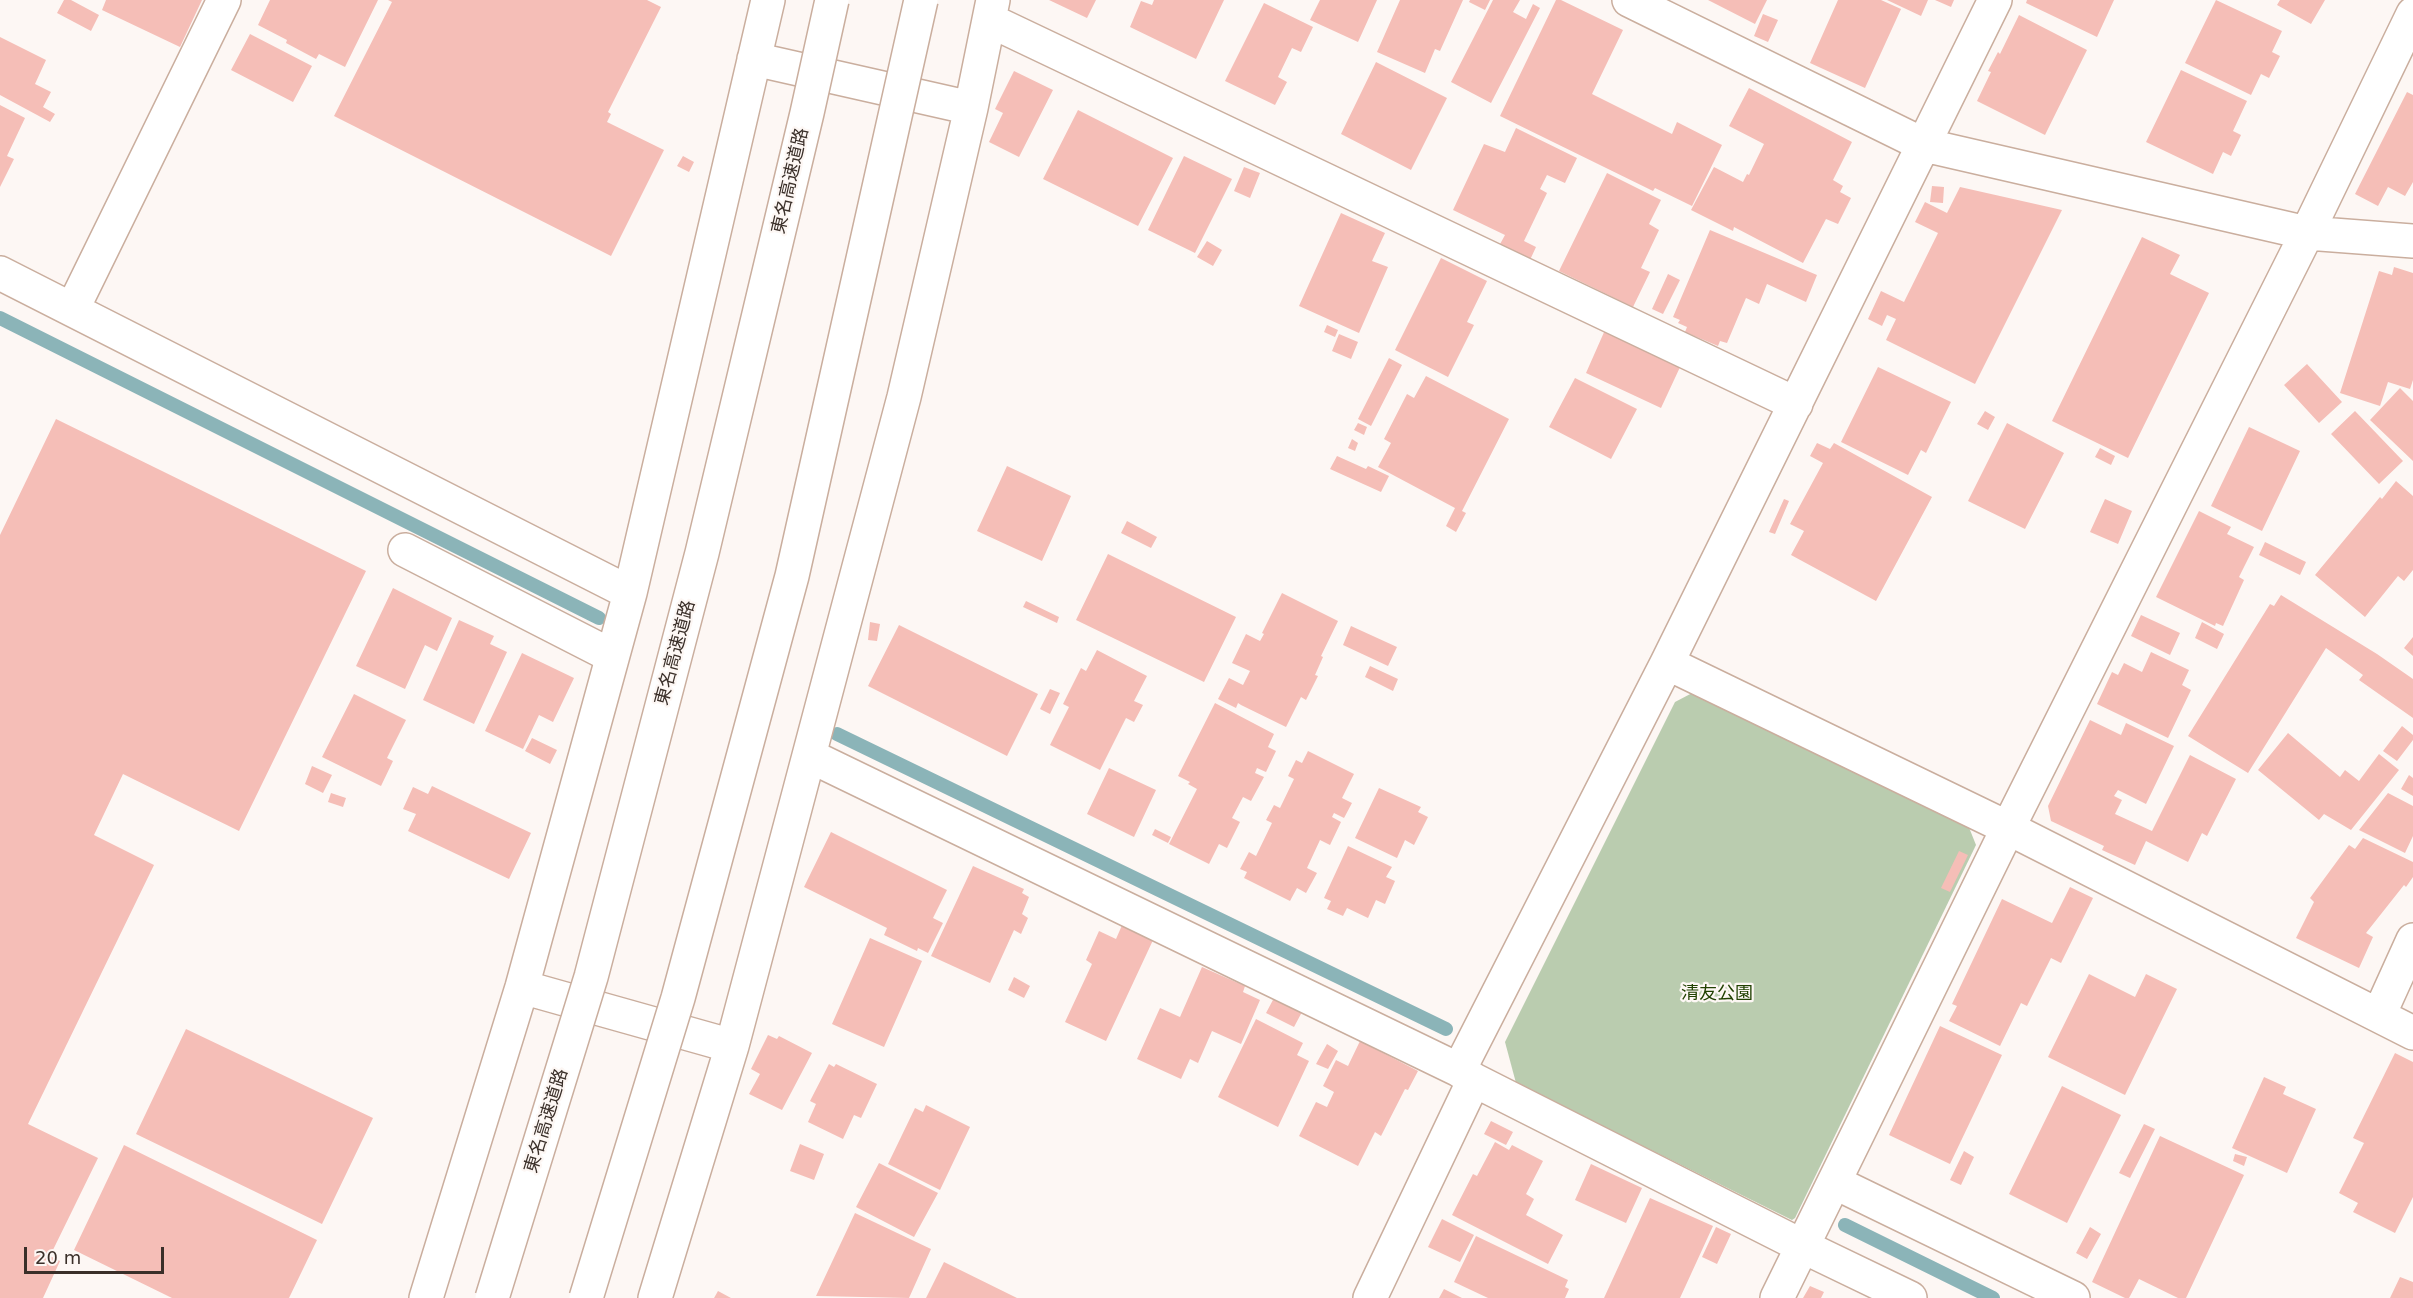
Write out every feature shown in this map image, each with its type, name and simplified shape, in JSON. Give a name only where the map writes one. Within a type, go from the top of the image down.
[{"type":"main road","points":[[73,308],[224,0]]},
{"type":"main road","points":[[436,1295],[630,593],[768,0]]},
{"type":"main road","name":"東名高速道路","points":[[492,1298],[591,977],[702,554],[804,124],[831,0]]},
{"type":"main road","points":[[586,1298],[678,998],[792,576],[921,0]]},
{"type":"main road","points":[[1629,0],[1924,145],[2307,233],[2413,241]]},
{"type":"main road","points":[[1370,1298],[1466,1075],[1995,0]]},
{"type":"main road","points":[[655,1298],[732,1046],[904,397],[971,108],[991,10],[1796,404]]},
{"type":"main road","points":[[1777,1298],[2008,828],[2307,233],[2413,14]]},
{"type":"main road","points":[[754,59],[971,108]]},
{"type":"main road","points":[[0,273],[73,308],[630,593]]},
{"type":"main road","points":[[405,550],[612,656]]},
{"type":"main road","points":[[1667,663],[2008,828],[2413,1033]]},
{"type":"main road","points":[[810,756],[1466,1075],[1802,1246],[1910,1298]]},
{"type":"main road","points":[[2379,1015],[2413,940]]},
{"type":"main road","points":[[522,987],[732,1046]]},
{"type":"main road","points":[[1834,1182],[2073,1298]]},
{"type":"green space","name":"清友公園","points":[[1696,691],[1968,825],[1976,845],[1795,1218],[1792,1220],[1516,1083],[1505,1042],[1675,702]]},
{"type":"building","points":[[64,0],[71,0],[99,15],[91,31],[57,13]]},
{"type":"building","points":[[106,0],[202,0],[180,47],[102,10]]},
{"type":"building","points":[[270,0],[378,0],[345,67],[319,54],[316,59],[258,25]]},
{"type":"building","points":[[388,0],[647,0],[661,7],[608,112],[611,114],[607,122],[664,150],[611,256],[334,116],[392,2]]},
{"type":"building","points":[[1049,0],[1096,0],[1087,18]]},
{"type":"building","points":[[1154,0],[1224,0],[1196,59],[1130,27],[1141,1],[1152,5]]},
{"type":"building","points":[[1320,0],[1377,0],[1358,42],[1310,20]]},
{"type":"building","points":[[1400,0],[1463,0],[1440,51],[1435,49],[1425,73],[1377,52]]},
{"type":"building","points":[[1470,0],[1490,0],[1485,10],[1469,2]]},
{"type":"building","points":[[1493,0],[1520,0],[1513,12],[1526,19],[1533,4],[1540,8],[1491,103],[1451,82]]},
{"type":"building","points":[[1556,0],[1561,0],[1623,30],[1592,94],[1672,134],[1677,122],[1722,145],[1692,206],[1655,188],[1653,191],[1500,116]]},
{"type":"building","points":[[1708,0],[1767,0],[1755,24]]},
{"type":"building","points":[[1838,0],[1881,0],[1901,9],[1865,88],[1810,63]]},
{"type":"building","points":[[1887,0],[1928,0],[1921,16]]},
{"type":"building","points":[[1935,0],[1954,0],[1951,7]]},
{"type":"building","points":[[2027,0],[2114,0],[2097,37],[2026,3]]},
{"type":"building","points":[[2216,0],[2282,31],[2272,52],[2280,56],[2269,78],[2261,74],[2251,95],[2185,63]]},
{"type":"building","points":[[2280,0],[2325,0],[2311,24],[2277,5]]},
{"type":"building","points":[[1264,3],[1313,27],[1301,52],[1292,48],[1278,77],[1287,82],[1275,105],[1225,81]]},
{"type":"building","points":[[1763,14],[1778,20],[1768,42],[1754,36]]},
{"type":"building","points":[[2019,15],[2087,50],[2045,135],[1977,101],[1991,72],[1988,71],[1998,52],[2000,54]]},
{"type":"building","points":[[250,34],[312,66],[293,102],[231,70]]},
{"type":"building","points":[[0,37],[46,60],[35,84],[51,92],[43,107],[55,114],[50,122],[0,95]]},
{"type":"building","points":[[1376,62],[1447,98],[1411,170],[1341,134]]},
{"type":"building","points":[[2181,70],[2247,101],[2233,131],[2241,135],[2231,156],[2223,152],[2213,174],[2146,142]]},
{"type":"building","points":[[1014,71],[1053,90],[1019,157],[989,142],[1003,113],[995,109]]},
{"type":"building","points":[[1749,88],[1852,142],[1833,180],[1843,186],[1840,192],[1851,198],[1838,224],[1826,219],[1803,263],[1734,227],[1733,231],[1691,210],[1714,167],[1743,182],[1747,174],[1749,175],[1764,144],[1729,126]]},
{"type":"building","points":[[2407,92],[2413,95],[2413,182],[2405,196],[2388,187],[2378,206],[2355,194]]},
{"type":"building","points":[[0,105],[25,118],[7,156],[14,159],[0,187]]},
{"type":"building","points":[[1078,110],[1173,158],[1138,226],[1043,179]]},
{"type":"building","points":[[1516,128],[1577,158],[1565,183],[1547,175],[1540,189],[1547,193],[1524,241],[1536,247],[1530,260],[1499,246],[1505,235],[1453,210],[1484,144],[1505,152]]},
{"type":"building","points":[[683,156],[694,162],[689,172],[677,166]]},
{"type":"building","points":[[1184,156],[1232,179],[1195,253],[1148,230]]},
{"type":"building","points":[[1244,167],[1260,173],[1250,198],[1234,191]]},
{"type":"building","points":[[1607,173],[1661,200],[1649,224],[1659,230],[1641,268],[1650,272],[1633,307],[1559,271]]},
{"type":"building","points":[[1932,186],[1944,187],[1943,203],[1930,202]]},
{"type":"building","points":[[1960,187],[2062,210],[1975,384],[1886,340],[1896,319],[1887,315],[1882,326],[1868,319],[1881,291],[1904,302],[1938,233],[1915,222],[1925,202],[1947,213]]},
{"type":"building","points":[[1341,213],[1385,233],[1372,261],[1388,267],[1359,333],[1299,306]]},
{"type":"building","points":[[1710,230],[1817,275],[1806,302],[1767,284],[1759,304],[1746,298],[1727,343],[1720,341],[1718,346],[1685,332],[1687,327],[1678,323],[1680,320],[1673,317]]},
{"type":"building","points":[[2142,237],[2180,255],[2170,274],[2209,293],[2128,458],[2052,421]]},
{"type":"building","points":[[1207,241],[1222,250],[1213,266],[1197,257]]},
{"type":"building","points":[[1441,258],[1487,281],[1467,322],[1474,325],[1448,377],[1395,350]]},
{"type":"building","points":[[2394,267],[2413,273],[2413,380],[2410,389],[2388,382],[2380,406],[2340,393],[2379,271],[2392,275]]},
{"type":"building","points":[[1668,274],[1680,280],[1663,314],[1652,309]]},
{"type":"building","points":[[1327,325],[1338,330],[1335,337],[1324,332]]},
{"type":"building","points":[[1605,330],[1681,365],[1661,408],[1586,373]]},
{"type":"building","points":[[1339,334],[1358,342],[1351,359],[1332,351]]},
{"type":"building","points":[[1389,358],[1402,365],[1371,426],[1358,419]]},
{"type":"building","points":[[2307,364],[2342,402],[2319,423],[2284,385]]},
{"type":"building","points":[[1878,367],[1951,402],[1926,453],[1921,450],[1908,475],[1841,442]]},
{"type":"building","points":[[1426,376],[1509,419],[1462,511],[1466,513],[1456,532],[1446,526],[1455,508],[1378,467],[1391,443],[1384,439],[1407,394],[1414,398]]},
{"type":"building","points":[[1575,378],[1637,409],[1611,459],[1549,427]]},
{"type":"building","points":[[2400,388],[2413,401],[2413,461],[2370,420]]},
{"type":"building","points":[[1985,411],[1995,417],[1988,430],[1977,424]]},
{"type":"building","points":[[2355,411],[2403,461],[2379,484],[2331,434]]},
{"type":"building","points":[[56,419],[366,571],[239,831],[123,774],[94,835],[154,865],[28,1124],[98,1158],[50,1256],[60,1261],[43,1298],[0,1298],[0,535]]},
{"type":"building","points":[[1358,423],[1367,427],[1364,435],[1354,430]]},
{"type":"building","points":[[2007,423],[2064,453],[2025,529],[1968,501]]},
{"type":"building","points":[[2249,427],[2300,451],[2262,531],[2211,506]]},
{"type":"building","points":[[1352,439],[1358,443],[1355,451],[1348,448]]},
{"type":"building","points":[[1817,443],[1830,449],[1834,443],[1932,497],[1876,601],[1791,555],[1804,531],[1790,524],[1823,463],[1810,456]]},
{"type":"building","points":[[2100,448],[2115,456],[2111,465],[2095,457]]},
{"type":"building","points":[[1337,456],[1389,476],[1381,492],[1330,469]]},
{"type":"building","points":[[1007,466],[1071,496],[1042,561],[977,531]]},
{"type":"building","points":[[2396,481],[2413,496],[2413,570],[2404,581],[2398,576],[2365,617],[2315,575]]},
{"type":"building","points":[[1784,499],[1789,501],[1775,534],[1769,532]]},
{"type":"building","points":[[2105,499],[2132,511],[2118,544],[2090,532]]},
{"type":"building","points":[[2199,511],[2231,527],[2227,534],[2254,547],[2239,577],[2244,580],[2223,626],[2216,623],[2215,626],[2156,597]]},
{"type":"building","points":[[1127,521],[1157,537],[1151,548],[1121,533]]},
{"type":"building","points":[[2265,542],[2306,562],[2300,575],[2259,555]]},
{"type":"building","points":[[1108,554],[1236,617],[1204,682],[1076,620]]},
{"type":"building","points":[[393,588],[452,618],[437,651],[425,645],[405,689],[356,666]]},
{"type":"building","points":[[1282,593],[1338,621],[1321,656],[1323,657],[1315,675],[1318,676],[1306,700],[1301,697],[1286,727],[1238,703],[1236,708],[1218,699],[1229,678],[1243,685],[1250,671],[1232,663],[1246,634],[1260,641]]},
{"type":"building","points":[[2281,595],[2413,679],[2413,718],[2359,680],[2363,675],[2326,648],[2248,773],[2188,736],[2270,604],[2274,606]]},
{"type":"building","points":[[1026,601],[1059,617],[1057,623],[1023,607]]},
{"type":"building","points":[[2141,615],[2180,633],[2170,655],[2131,636]]},
{"type":"building","points":[[459,620],[494,636],[490,644],[507,652],[474,724],[423,700]]},
{"type":"building","points":[[870,622],[880,624],[877,641],[868,640]]},
{"type":"building","points":[[2202,622],[2224,634],[2217,649],[2195,638]]},
{"type":"building","points":[[899,625],[1038,694],[1007,756],[868,686]]},
{"type":"building","points":[[1351,626],[1397,647],[1388,666],[1343,645]]},
{"type":"building","points":[[2413,637],[2413,656],[2404,648]]},
{"type":"building","points":[[1097,650],[1147,676],[1134,701],[1143,705],[1134,722],[1126,718],[1100,770],[1050,745],[1069,707],[1063,704],[1081,668],[1086,671]]},
{"type":"building","points":[[2151,652],[2189,670],[2182,685],[2191,690],[2168,738],[2097,704],[2112,672],[2118,675],[2124,663],[2142,672]]},
{"type":"building","points":[[522,653],[574,678],[553,722],[539,715],[523,749],[485,731]]},
{"type":"building","points":[[1370,666],[1398,679],[1393,691],[1365,677]]},
{"type":"building","points":[[1050,689],[1060,693],[1050,714],[1040,709]]},
{"type":"building","points":[[354,694],[406,720],[387,758],[393,761],[381,786],[322,757]]},
{"type":"building","points":[[1215,703],[1274,734],[1268,747],[1276,751],[1266,772],[1257,768],[1255,773],[1264,777],[1251,801],[1243,797],[1232,818],[1240,822],[1227,848],[1219,844],[1209,864],[1169,844],[1197,789],[1188,784],[1190,782],[1178,776]]},
{"type":"building","points":[[2090,720],[2121,735],[2126,723],[2174,746],[2146,804],[2118,790],[2114,796],[2122,800],[2115,814],[2152,831],[2190,755],[2236,779],[2207,836],[2202,833],[2188,862],[2146,841],[2135,865],[2102,850],[2104,846],[2051,821],[2048,806]]},
{"type":"building","points":[[2402,726],[2413,735],[2413,740],[2397,761],[2383,751]]},
{"type":"building","points":[[2288,733],[2340,777],[2345,770],[2359,781],[2379,754],[2399,770],[2351,830],[2324,814],[2319,820],[2258,770]]},
{"type":"building","points":[[532,738],[557,750],[550,764],[525,751]]},
{"type":"building","points":[[1308,751],[1354,774],[1342,798],[1352,803],[1344,818],[1334,813],[1332,817],[1341,822],[1330,845],[1320,840],[1307,868],[1317,873],[1306,893],[1297,888],[1290,901],[1244,878],[1247,872],[1240,869],[1249,852],[1256,856],[1272,823],[1266,820],[1274,805],[1280,808],[1294,779],[1288,776],[1296,760],[1302,763]]},
{"type":"building","points":[[312,766],[332,775],[323,793],[305,784]]},
{"type":"building","points":[[1109,768],[1156,790],[1134,837],[1087,814]]},
{"type":"building","points":[[2409,775],[2413,778],[2413,796],[2401,789]]},
{"type":"building","points":[[432,786],[531,833],[509,879],[408,831],[416,814],[403,809],[413,787],[428,794]]},
{"type":"building","points":[[1379,788],[1421,807],[1418,812],[1428,817],[1414,845],[1405,840],[1397,858],[1355,838]]},
{"type":"building","points":[[331,793],[346,798],[343,807],[328,802]]},
{"type":"building","points":[[2388,793],[2413,806],[2413,836],[2405,853],[2359,830]]},
{"type":"building","points":[[1155,829],[1171,837],[1168,843],[1152,835]]},
{"type":"building","points":[[831,832],[947,890],[933,918],[943,923],[928,953],[918,948],[917,951],[884,935],[887,928],[804,887]]},
{"type":"building","points":[[2363,838],[2413,862],[2413,877],[2366,933],[2373,937],[2359,968],[2296,938],[2314,902],[2310,898],[2349,845],[2355,849]]},
{"type":"building","points":[[1348,846],[1392,867],[1386,877],[1395,881],[1385,904],[1376,900],[1368,918],[1347,908],[1343,916],[1327,909],[1331,901],[1324,898]]},
{"type":"building","points":[[1959,851],[1968,855],[1950,892],[1941,888]]},
{"type":"building","points":[[973,866],[1024,889],[1022,893],[1029,897],[1022,914],[1028,918],[1021,934],[1014,930],[990,983],[931,956]]},
{"type":"building","points":[[2070,887],[2093,898],[2061,963],[2051,958],[2027,1006],[2021,1003],[2000,1046],[1949,1021],[1957,1006],[1952,1004],[2002,899],[2052,923]]},
{"type":"building","points":[[1123,923],[1154,938],[1106,1041],[1065,1022],[1092,964],[1086,960],[1099,931],[1116,939]]},
{"type":"building","points":[[870,938],[922,961],[884,1047],[832,1024]]},
{"type":"building","points":[[1202,967],[1245,986],[1243,992],[1260,1000],[1241,1044],[1212,1031],[1198,1063],[1190,1059],[1181,1079],[1137,1059],[1160,1008],[1180,1017]]},
{"type":"building","points":[[2089,974],[2135,997],[2146,974],[2177,989],[2125,1095],[2048,1057]]},
{"type":"building","points":[[1014,977],[1030,986],[1024,998],[1008,990]]},
{"type":"building","points":[[1274,998],[1302,1012],[1294,1027],[1266,1013]]},
{"type":"building","points":[[1256,1019],[1303,1043],[1297,1055],[1309,1061],[1278,1127],[1218,1097]]},
{"type":"building","points":[[1940,1026],[2002,1055],[1950,1164],[1889,1135]]},
{"type":"building","points":[[186,1029],[373,1118],[322,1224],[136,1134]]},
{"type":"building","points":[[768,1035],[777,1039],[779,1036],[812,1053],[782,1110],[749,1094],[760,1074],[751,1069]]},
{"type":"building","points":[[1360,1041],[1418,1071],[1408,1090],[1405,1089],[1381,1136],[1375,1132],[1358,1166],[1299,1136],[1316,1102],[1327,1107],[1334,1092],[1323,1086],[1336,1060],[1348,1066]]},
{"type":"building","points":[[1327,1044],[1338,1051],[1328,1069],[1316,1064]]},
{"type":"building","points":[[2395,1053],[2413,1062],[2413,1197],[2395,1233],[2353,1212],[2358,1203],[2339,1193],[2364,1143],[2353,1138]]},
{"type":"building","points":[[829,1064],[834,1067],[836,1064],[877,1084],[861,1118],[854,1115],[843,1139],[808,1122],[816,1104],[810,1101]]},
{"type":"building","points":[[2264,1077],[2286,1087],[2283,1094],[2316,1109],[2287,1173],[2232,1148]]},
{"type":"building","points":[[2062,1086],[2121,1115],[2067,1223],[2009,1194]]},
{"type":"building","points":[[926,1105],[970,1127],[940,1190],[888,1164],[915,1108],[923,1112]]},
{"type":"building","points":[[1491,1121],[1513,1132],[1506,1145],[1484,1134]]},
{"type":"building","points":[[2144,1124],[2155,1129],[2130,1178],[2119,1173]]},
{"type":"building","points":[[2160,1136],[2244,1175],[2186,1298],[2178,1298],[2139,1279],[2129,1298],[2125,1298],[2092,1282]]},
{"type":"building","points":[[1495,1142],[1509,1150],[1512,1145],[1543,1161],[1526,1194],[1534,1199],[1526,1215],[1563,1235],[1548,1264],[1452,1215],[1473,1174],[1477,1176]]},
{"type":"building","points":[[800,1144],[824,1154],[814,1180],[790,1171]]},
{"type":"building","points":[[124,1145],[317,1240],[289,1298],[172,1298],[74,1250]]},
{"type":"building","points":[[1964,1151],[1974,1157],[1961,1185],[1950,1180]]},
{"type":"building","points":[[2235,1154],[2247,1157],[2244,1166],[2233,1161]]},
{"type":"building","points":[[879,1163],[938,1193],[914,1237],[856,1207]]},
{"type":"building","points":[[1591,1164],[1642,1188],[1626,1223],[1575,1200]]},
{"type":"building","points":[[1650,1198],[1713,1226],[1680,1298],[1604,1298]]},
{"type":"building","points":[[855,1213],[931,1249],[909,1298],[816,1296]]},
{"type":"building","points":[[1442,1219],[1474,1235],[1460,1262],[1428,1247]]},
{"type":"building","points":[[1716,1227],[1731,1234],[1717,1264],[1702,1257]]},
{"type":"building","points":[[2090,1227],[2101,1234],[2087,1259],[2076,1253]]},
{"type":"building","points":[[1476,1236],[1568,1280],[1565,1287],[1569,1289],[1565,1298],[1488,1298],[1454,1282]]},
{"type":"building","points":[[944,1262],[1017,1298],[926,1298]]},
{"type":"building","points":[[2400,1277],[2413,1282],[2413,1298],[2390,1298]]},
{"type":"building","points":[[1810,1286],[1824,1292],[1821,1298],[1803,1298]]},
{"type":"building","points":[[1444,1289],[1462,1298],[1439,1298]]},
{"type":"building","points":[[718,1291],[731,1298],[714,1298]]},
{"type":"waterway","points":[[0,318],[599,618]]},
{"type":"waterway","points":[[837,734],[1446,1029]]},
{"type":"waterway","points":[[1845,1225],[1993,1298]]}]
